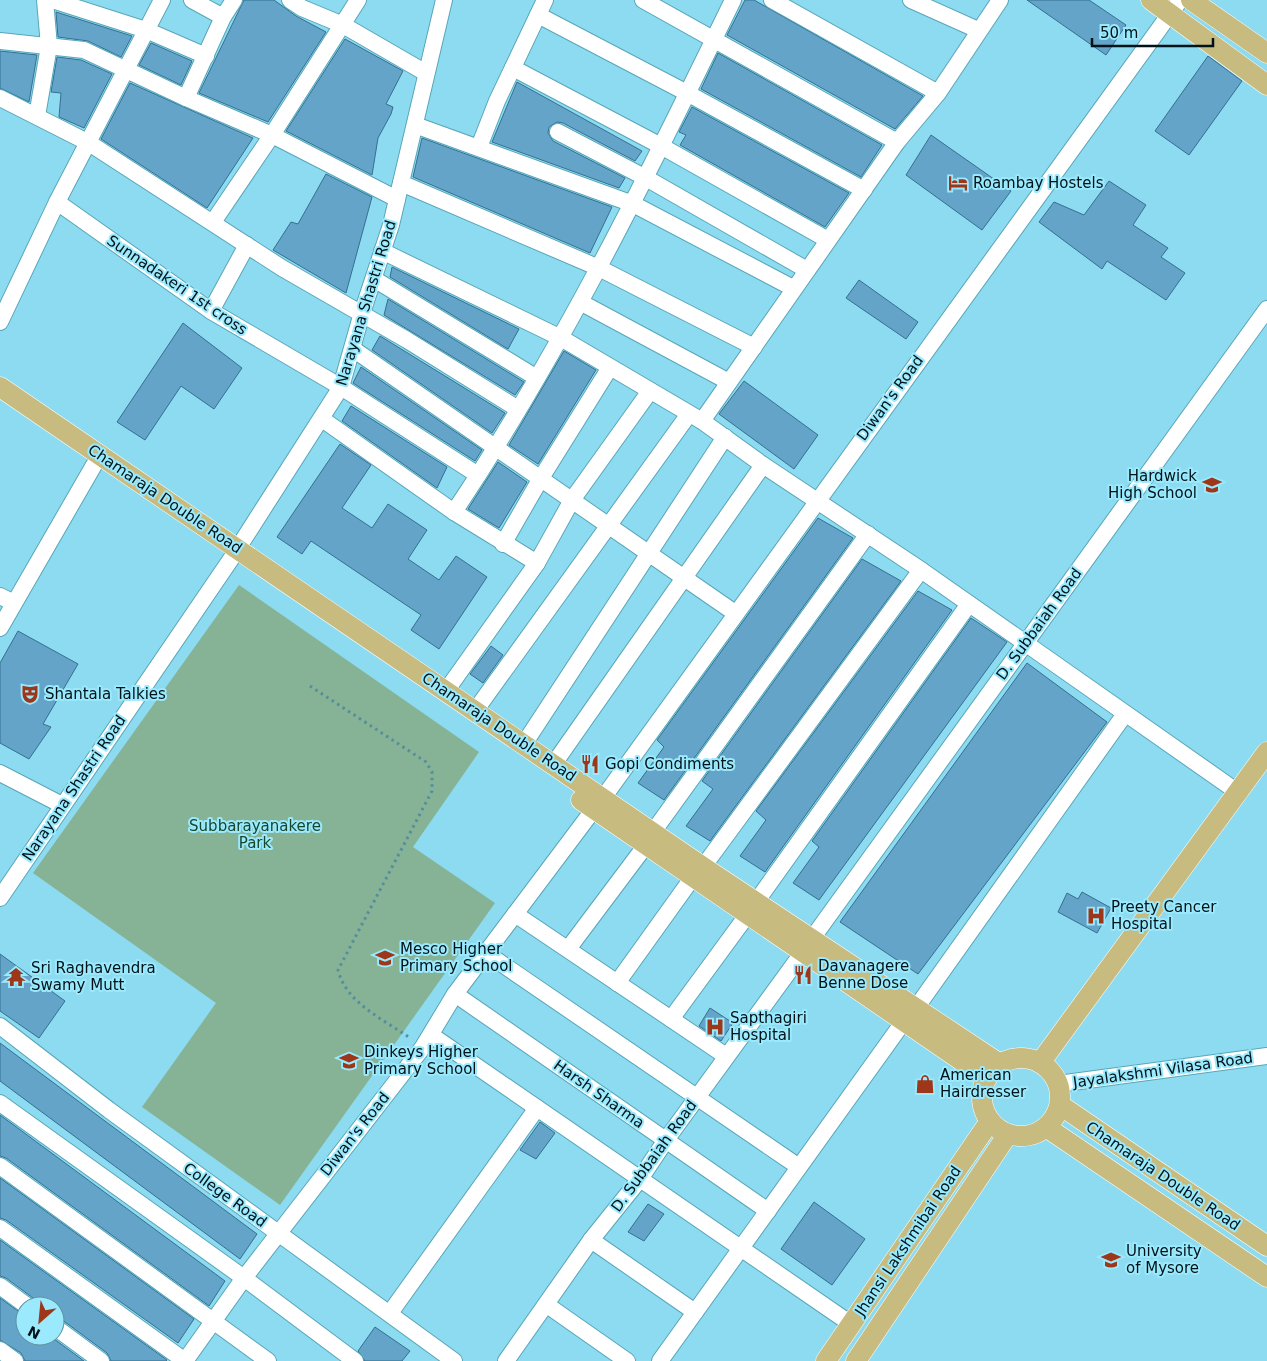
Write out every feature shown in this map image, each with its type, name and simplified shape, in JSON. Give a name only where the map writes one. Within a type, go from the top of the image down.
[{"type":"main road","points":[[1151,0],[1175,7],[1267,85]]},
{"type":"main road","points":[[1191,0],[1267,53]]},
{"type":"main road","name":"Chamaraja Double Road","points":[[0,387],[235,554],[598,804],[993,1071]]},
{"type":"main road","name":"Chamaraja Double Road","points":[[0,402],[94,465],[446,691],[553,764],[598,804]]},
{"type":"main road","points":[[1040,1063],[1267,752]]},
{"type":"main road","points":[[1020,1058],[1040,1063],[1048,1068],[1058,1084],[1060,1105],[1055,1118],[1046,1127],[1028,1135],[1008,1134],[998,1129],[990,1121],[982,1100],[993,1071],[1020,1058]]},
{"type":"main road","name":"Chamaraja Double Road","points":[[1060,1105],[1267,1246]]},
{"type":"main road","name":"Jhansi Lakshmibai Road","points":[[826,1361],[990,1121]]},
{"type":"main road","name":"Chamaraja Double Road","points":[[1046,1127],[1267,1277]]},
{"type":"main road","name":"Jhansi Lakshmibai Road","points":[[856,1361],[1008,1134]]},
{"type":"street","points":[[38,116],[49,46],[45,0]]},
{"type":"street","points":[[52,0],[146,30],[206,56]]},
{"type":"street","points":[[0,322],[57,202],[90,143],[162,0]]},
{"type":"street","points":[[192,0],[223,17]]},
{"type":"street","points":[[186,98],[223,17],[234,0]]},
{"type":"street","points":[[290,0],[302,8],[343,25],[426,73]]},
{"type":"street","points":[[213,222],[272,135],[358,0]]},
{"type":"street","name":"Narayana Shastri Road","points":[[0,898],[235,554],[341,388],[399,191],[442,0]]},
{"type":"street","points":[[479,147],[545,0]]},
{"type":"street","points":[[643,0],[897,142]]},
{"type":"street","points":[[454,512],[561,338],[634,204],[733,0]]},
{"type":"street","points":[[772,0],[938,93]]},
{"type":"street","points":[[911,0],[978,30]]},
{"type":"street","points":[[475,711],[609,526],[696,418],[729,382],[897,142],[938,93],[978,30],[1000,0]]},
{"type":"street","name":"Diwan's Road","points":[[185,1361],[214,1323],[244,1278],[427,1041],[455,994],[598,804],[1175,7]]},
{"type":"street","points":[[538,15],[687,93],[864,190]]},
{"type":"street","points":[[0,41],[84,50],[186,98],[272,135],[345,174],[399,191],[599,268],[754,348]]},
{"type":"street","points":[[513,68],[661,146],[828,240]]},
{"type":"street","points":[[0,98],[90,143],[247,245],[408,340],[518,410]]},
{"type":"street","points":[[415,124],[634,204],[793,288]]},
{"type":"street","points":[[558,132],[646,178],[807,270]]},
{"type":"street","name":"Sunnadakeri 1st cross","points":[[57,202],[211,311],[341,388],[478,475]]},
{"type":"street","points":[[211,311],[247,245]]},
{"type":"street","points":[[382,252],[561,338],[610,369],[696,418],[816,501],[921,570],[1238,793]]},
{"type":"street","points":[[374,279],[537,378]]},
{"type":"street","points":[[580,302],[729,382]]},
{"type":"street","name":"D. Subbaiah Road","points":[[506,1361],[591,1240],[640,1179],[726,1056],[1267,309]]},
{"type":"street","points":[[353,349],[735,613]]},
{"type":"street","points":[[503,544],[541,478],[610,369]]},
{"type":"street","points":[[446,691],[537,563],[572,500],[650,391]]},
{"type":"street","points":[[322,419],[454,512],[503,544],[537,563]]},
{"type":"street","points":[[524,744],[725,437]]},
{"type":"street","points":[[0,628],[94,465]]},
{"type":"street","points":[[553,764],[763,465]]},
{"type":"street","points":[[568,950],[868,534]]},
{"type":"street","points":[[618,983],[921,570]]},
{"type":"street","points":[[0,596],[14,604]]},
{"type":"street","points":[[671,1019],[969,604]]},
{"type":"street","points":[[660,1361],[1125,714]]},
{"type":"street","points":[[0,773],[62,805]]},
{"type":"street","points":[[515,914],[726,1056]]},
{"type":"street","points":[[486,953],[799,1167]]},
{"type":"street","name":"Harsh Sharma","points":[[455,994],[768,1211]]},
{"type":"street","name":"College Road","points":[[0,1026],[109,1110],[278,1234],[390,1312],[454,1361]]},
{"type":"street","points":[[427,1041],[537,1108],[851,1324]]},
{"type":"street","name":"Jayalakshmi Vilasa Road","points":[[1058,1084],[1267,1056]]},
{"type":"street","points":[[0,1103],[244,1278],[355,1361]]},
{"type":"street","points":[[390,1312],[537,1108]]},
{"type":"street","points":[[0,1166],[268,1361]]},
{"type":"street","points":[[0,1228],[185,1361]]},
{"type":"street","points":[[591,1240],[695,1312]]},
{"type":"street","points":[[0,1286],[15,1297]]},
{"type":"street","points":[[547,1305],[627,1361]]},
{"type":"street","points":[[65,1334],[101,1361]]},
{"type":"street","points":[[0,1350],[15,1361]]},
{"type":"path","points":[[310,686],[426,762],[432,772],[432,790],[338,970],[340,981],[350,996],[427,1041]]},
{"type":"green space","name":"Subbarayanakere Park","points":[[239,585],[479,752],[413,847],[495,903],[280,1205],[142,1107],[216,1003],[33,873]]},
{"type":"building","points":[[244,0],[274,0],[296,16],[326,32],[268,122],[199,93]]},
{"type":"building","points":[[745,0],[754,0],[923,96],[895,129],[727,35]]},
{"type":"building","points":[[1027,0],[1089,0],[1126,25],[1106,55]]},
{"type":"building","points":[[56,12],[132,36],[121,57],[88,41],[58,37]]},
{"type":"building","points":[[345,39],[403,71],[386,104],[393,107],[378,138],[372,175],[286,131]]},
{"type":"building","points":[[151,43],[192,61],[181,85],[139,65]]},
{"type":"building","points":[[0,51],[37,55],[29,102],[0,88]]},
{"type":"building","points":[[718,53],[882,145],[861,177],[701,89]]},
{"type":"building","points":[[1208,56],[1242,81],[1189,155],[1155,131]]},
{"type":"building","points":[[57,57],[81,60],[112,74],[84,128],[59,117],[61,93],[51,92]]},
{"type":"building","points":[[517,82],[642,151],[635,161],[563,123],[557,122],[549,127],[548,133],[553,141],[625,178],[619,188],[492,142]]},
{"type":"building","points":[[130,83],[253,138],[207,208],[101,139]]},
{"type":"building","points":[[692,107],[849,193],[825,227],[680,145],[686,135],[679,132]]},
{"type":"building","name":"Roambay Hostels","points":[[931,135],[1011,191],[982,230],[906,175]]},
{"type":"building","points":[[422,138],[612,207],[590,253],[413,177]]},
{"type":"building","points":[[326,174],[372,197],[346,293],[273,250],[291,222],[298,224]]},
{"type":"building","points":[[1109,181],[1146,205],[1133,225],[1168,248],[1161,257],[1185,273],[1166,300],[1107,261],[1102,269],[1039,222],[1054,202],[1084,215]]},
{"type":"building","points":[[392,267],[519,329],[508,349],[390,277]]},
{"type":"building","points":[[859,280],[918,322],[906,339],[846,298]]},
{"type":"building","points":[[388,299],[524,382],[515,395],[384,315]]},
{"type":"building","points":[[183,323],[242,368],[214,409],[181,386],[145,440],[117,422]]},
{"type":"building","points":[[380,336],[505,413],[492,433],[372,350]]},
{"type":"building","points":[[564,351],[596,370],[538,464],[509,445]]},
{"type":"building","points":[[361,367],[482,450],[475,461],[353,383]]},
{"type":"building","points":[[744,381],[818,435],[794,469],[719,414]]},
{"type":"building","points":[[351,406],[447,467],[437,488],[342,421]]},
{"type":"building","points":[[340,444],[371,465],[342,508],[372,528],[388,504],[427,530],[408,559],[439,580],[456,556],[487,577],[439,649],[411,630],[421,615],[311,541],[302,554],[277,537]]},
{"type":"building","points":[[498,462],[527,482],[499,528],[468,509]]},
{"type":"building","points":[[818,518],[853,538],[664,800],[638,783],[664,747],[657,740]]},
{"type":"building","points":[[862,559],[901,581],[710,841],[686,826],[713,789],[702,781]]},
{"type":"building","points":[[918,591],[952,610],[765,872],[740,856],[766,820],[756,811]]},
{"type":"building","points":[[971,618],[1007,642],[819,900],[793,883],[819,847],[812,841]]},
{"type":"building","name":"Shantala Talkies","points":[[18,631],[78,664],[43,724],[51,727],[29,759],[0,743],[0,663]]},
{"type":"building","points":[[491,646],[503,655],[483,683],[470,674]]},
{"type":"building","points":[[1027,663],[1107,722],[918,974],[840,922]]},
{"type":"building","points":[[1082,892],[1111,908],[1097,933],[1058,912],[1067,893],[1078,899]]},
{"type":"building","name":"Sri Raghavendra Swamy Mutt","points":[[0,954],[65,1001],[39,1038],[0,1011]]},
{"type":"building","points":[[710,1008],[733,1023],[721,1041],[699,1026]]},
{"type":"building","points":[[0,1043],[257,1234],[240,1259],[0,1081]]},
{"type":"building","points":[[0,1115],[225,1281],[209,1306],[6,1158],[0,1156]]},
{"type":"building","points":[[540,1122],[555,1133],[536,1159],[520,1150]]},
{"type":"building","points":[[0,1178],[194,1319],[178,1343],[6,1220],[0,1218]]},
{"type":"building","points":[[814,1202],[865,1239],[832,1285],[781,1249]]},
{"type":"building","points":[[648,1204],[664,1214],[644,1241],[628,1232]]},
{"type":"building","points":[[0,1240],[167,1360],[111,1361],[107,1353],[65,1322],[65,1296],[30,1296],[6,1278],[0,1276]]},
{"type":"building","points":[[0,1298],[15,1309],[15,1346],[64,1346],[84,1361],[25,1361],[21,1353],[0,1340]]},
{"type":"building","points":[[375,1327],[410,1351],[402,1361],[365,1361],[358,1351]]},
{"type":"place","name":"Roambay Hostels","points":[[958,183]]},
{"type":"place","name":"Hardwick High School","points":[[1212,485]]},
{"type":"place","name":"Shantala Talkies","points":[[30,694]]},
{"type":"place","name":"Gopi Condiments","points":[[590,764]]},
{"type":"place","name":"Preety Cancer Hospital","points":[[1096,916]]},
{"type":"place","name":"Mesco Higher Primary School","points":[[385,958]]},
{"type":"place","name":"Davanagere Benne Dose","points":[[803,975]]},
{"type":"place","name":"Sri Raghavendra Swamy Mutt","points":[[16,977]]},
{"type":"place","name":"Sapthagiri Hospital","points":[[715,1027]]},
{"type":"place","name":"Dinkeys Higher Primary School","points":[[349,1061]]},
{"type":"place","name":"American Hairdresser","points":[[925,1084]]},
{"type":"place","name":"University of Mysore","points":[[1111,1260]]}]
